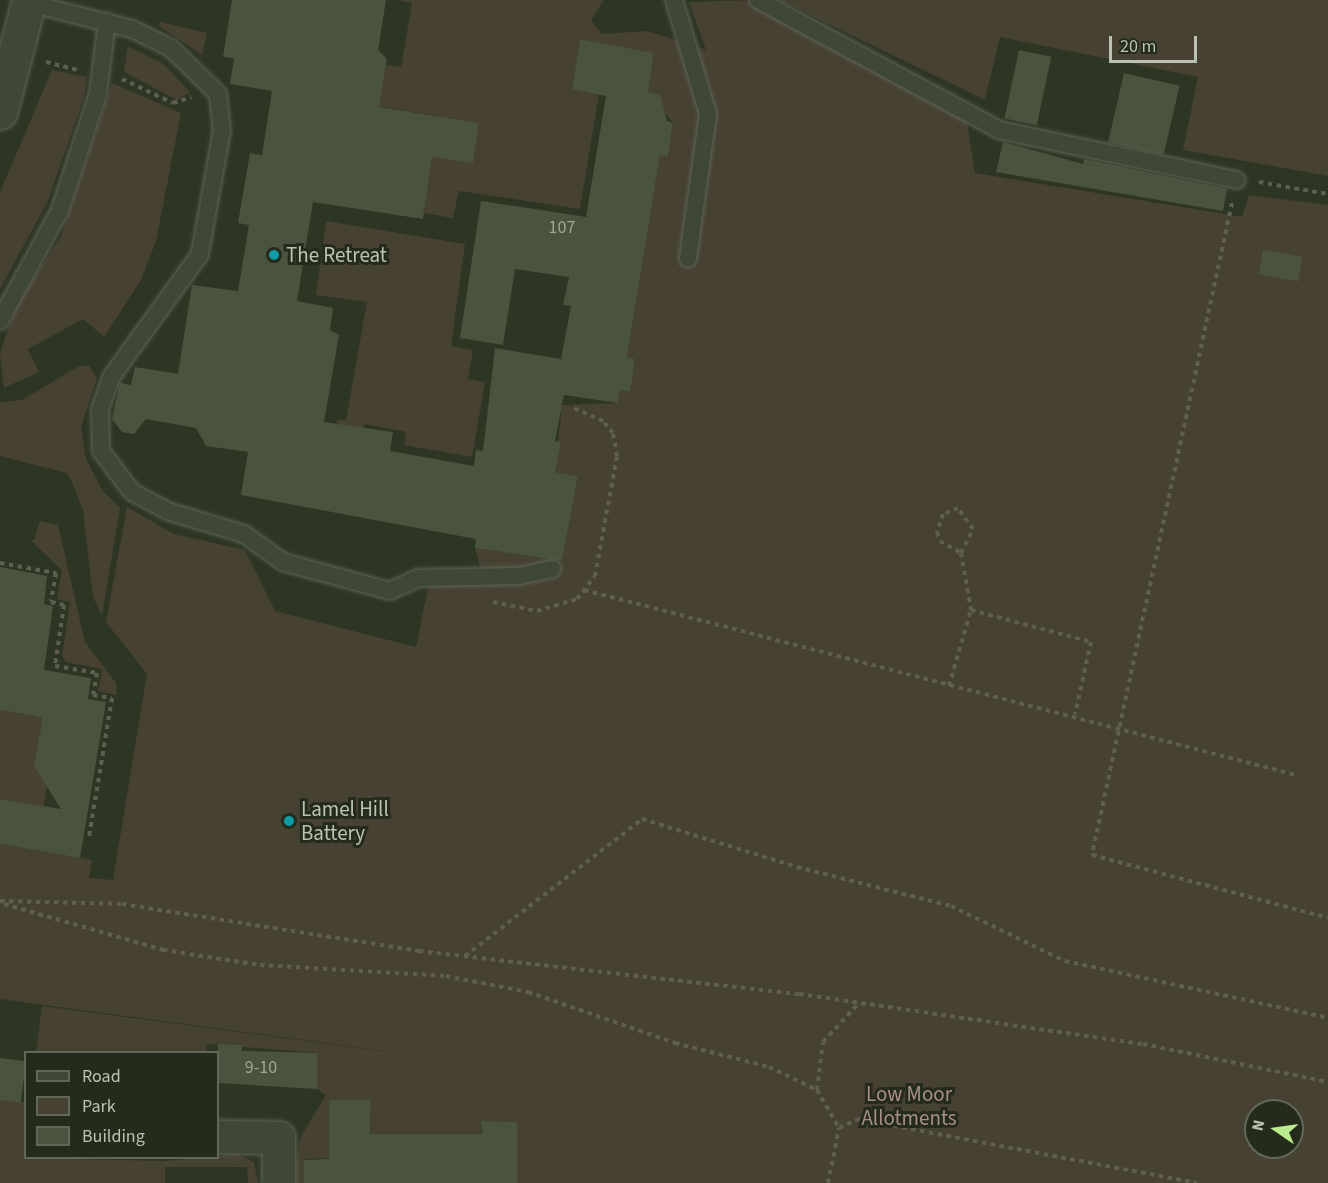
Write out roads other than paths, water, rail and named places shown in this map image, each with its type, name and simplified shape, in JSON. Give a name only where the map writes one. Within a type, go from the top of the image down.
[{"type":"street","points":[[2,106],[29,1]]},
{"type":"street","points":[[221,1137],[279,1138],[279,1183]]},
{"type":"lane","points":[[76,14],[87,0]]},
{"type":"lane","points":[[674,0],[708,114],[688,258]]},
{"type":"lane","points":[[758,0],[999,130],[1237,180]]},
{"type":"lane","points":[[29,1],[107,22],[171,48],[218,94],[222,130],[200,254],[112,376],[100,409],[102,451],[114,473],[132,492],[158,506],[244,534],[283,562],[390,591],[418,578],[519,576],[552,569]]},
{"type":"lane","points":[[0,321],[60,210],[98,94],[107,22]]},
{"type":"place","name":"The Retreat","points":[[274,255]]},
{"type":"place","name":"Lamel Hill Battery","points":[[289,821]]},
{"type":"park label","name":"Low Moor Allotments","points":[[909,1106]]}]
